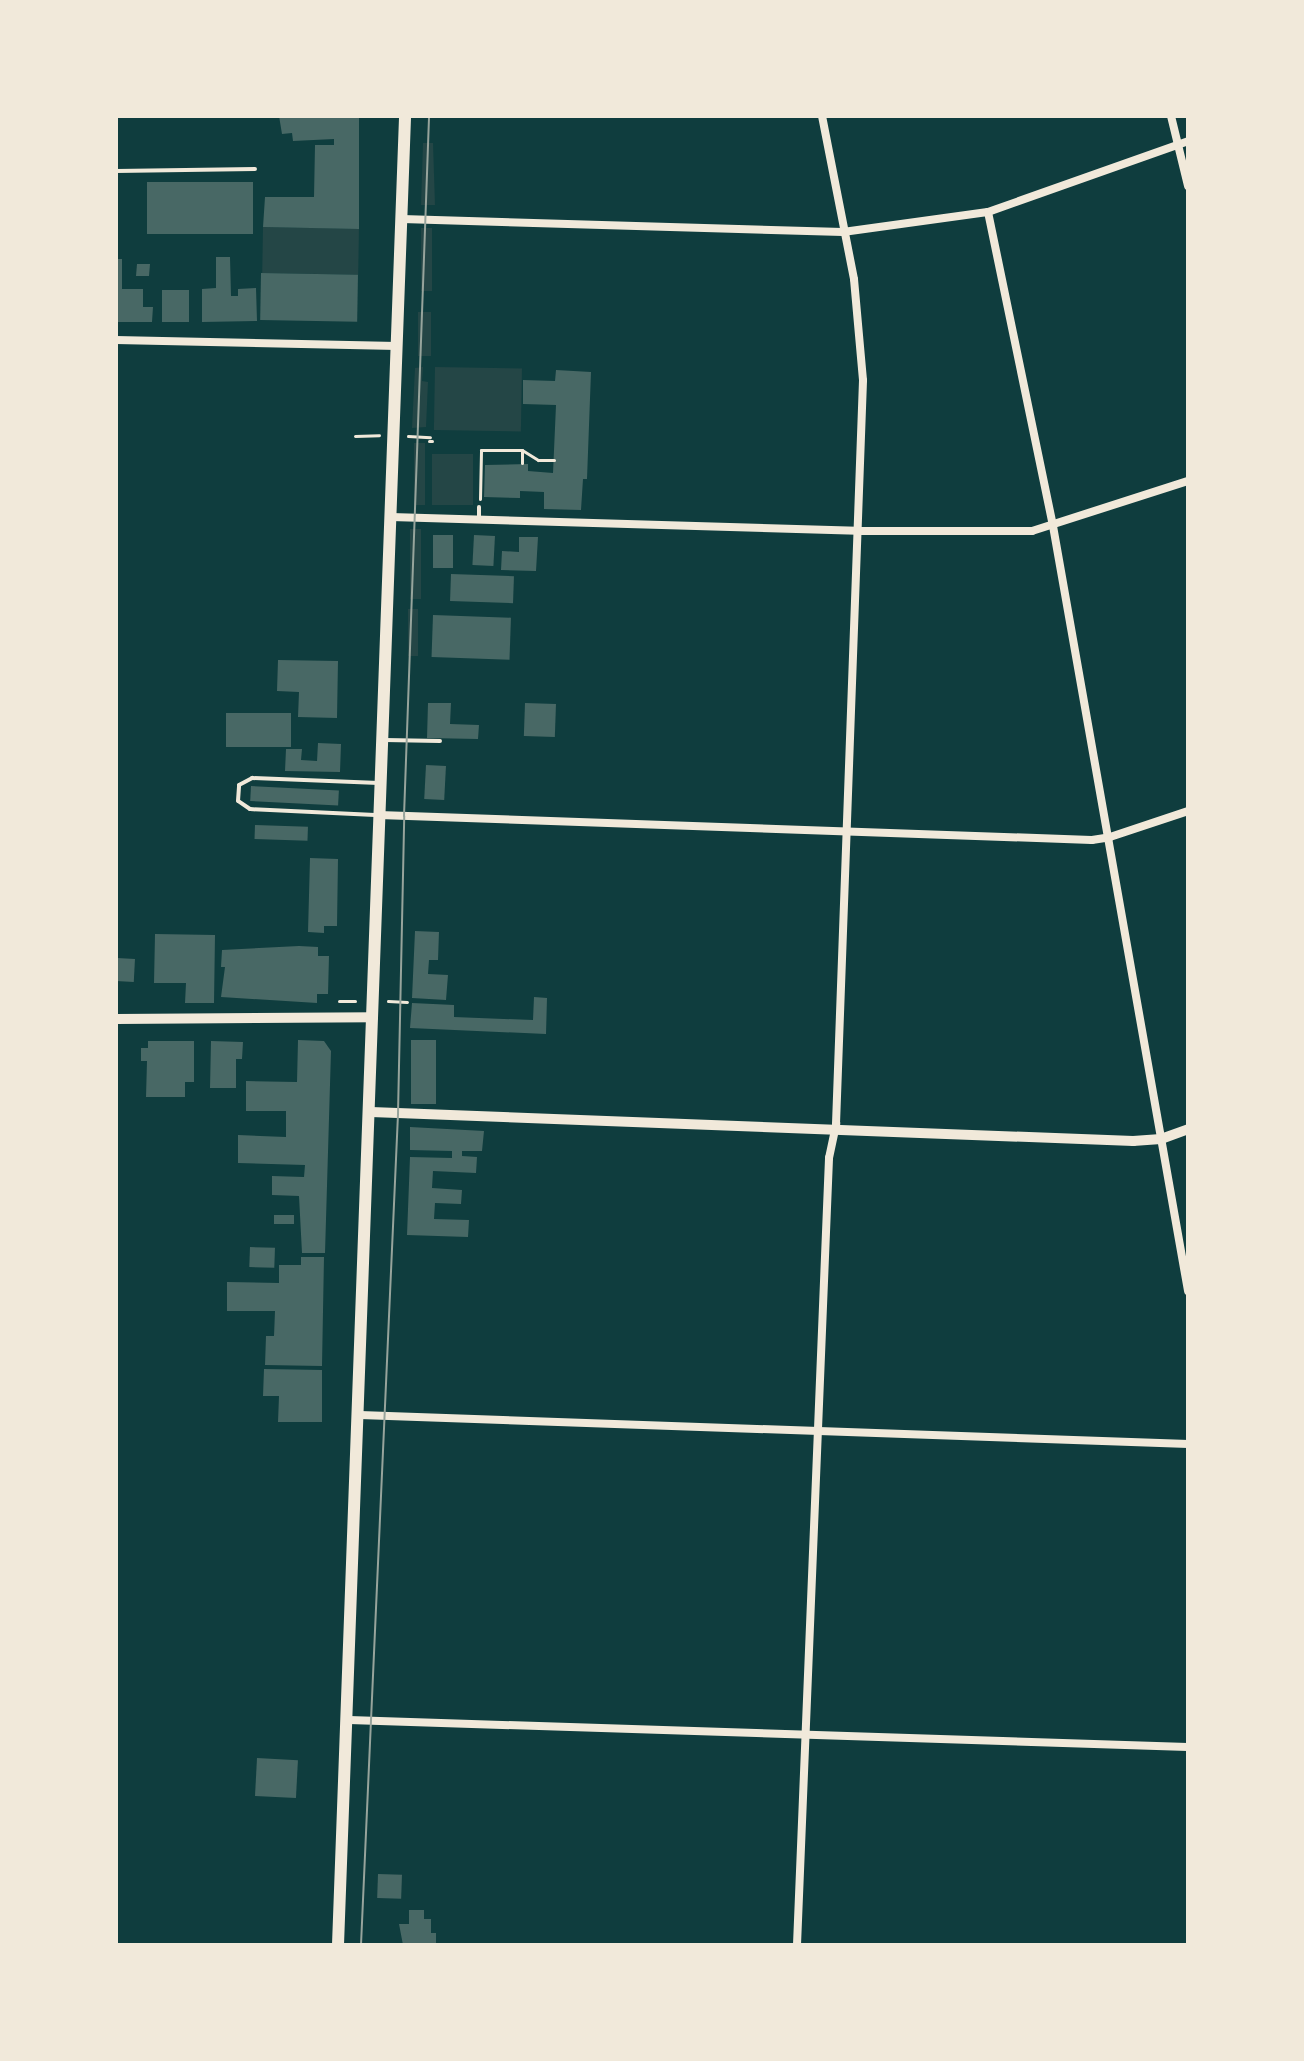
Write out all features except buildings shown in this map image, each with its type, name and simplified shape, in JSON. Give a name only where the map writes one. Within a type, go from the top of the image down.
[{"type":"main road","points":[[338,1945],[349,1720],[405,116]]},
{"type":"street","points":[[797,1945],[829,1158],[834,1132],[863,380],[857,305],[822,116]]},
{"type":"street","points":[[1171,116],[1188,186]]},
{"type":"street","points":[[402,219],[843,232],[988,212],[1188,141]]},
{"type":"street","points":[[988,212],[1053,526],[1081,700],[1110,837],[1188,1291]]},
{"type":"street","points":[[116,340],[397,346]]},
{"type":"street","points":[[391,517],[857,531],[1032,531],[1188,481]]},
{"type":"street","points":[[379,815],[844,833],[1110,837],[1188,811]]},
{"type":"street","points":[[116,1019],[373,1017]]},
{"type":"street","points":[[371,1112],[1133,1141],[1161,1139],[1188,1129]]},
{"type":"street","points":[[360,1415],[1188,1444]]},
{"type":"street","points":[[349,1720],[1188,1747]]},
{"type":"lane","points":[[116,171],[255,169]]},
{"type":"lane","points":[[478,520],[479,507]]},
{"type":"lane","points":[[383,740],[440,741]]},
{"type":"lane","points":[[379,815],[250,809],[238,801],[239,785],[252,778],[381,783]]},
{"type":"path","points":[[355,436],[379,435]]},
{"type":"path","points":[[408,436],[430,440]]},
{"type":"path","points":[[479,507],[481,450],[522,450],[538,460],[554,460]]},
{"type":"path","points":[[522,450],[522,463]]},
{"type":"path","points":[[339,1001],[355,1001]]},
{"type":"path","points":[[384,1001],[407,1002]]},
{"type":"shaded area","points":[[423,143],[433,143],[435,205],[421,205]]},
{"type":"shaded area","points":[[263,227],[359,229],[358,275],[262,273]]},
{"type":"shaded area","points":[[421,228],[432,228],[432,291],[421,291]]},
{"type":"shaded area","points":[[418,312],[431,312],[431,356],[418,356]]},
{"type":"shaded area","points":[[423,367],[422,381],[428,382],[426,427],[412,428],[415,368]]},
{"type":"shaded area","points":[[435,367],[522,369],[521,432],[434,430]]},
{"type":"shaded area","points":[[414,443],[425,443],[425,505],[414,505]]},
{"type":"shaded area","points":[[432,454],[473,454],[473,505],[432,505]]},
{"type":"shaded area","points":[[410,529],[421,529],[421,599],[410,599]]},
{"type":"shaded area","points":[[408,609],[418,609],[418,656],[408,656]]},
{"type":"tram line","points":[[361,1945],[398,1114],[404,816],[429,116]]}]
